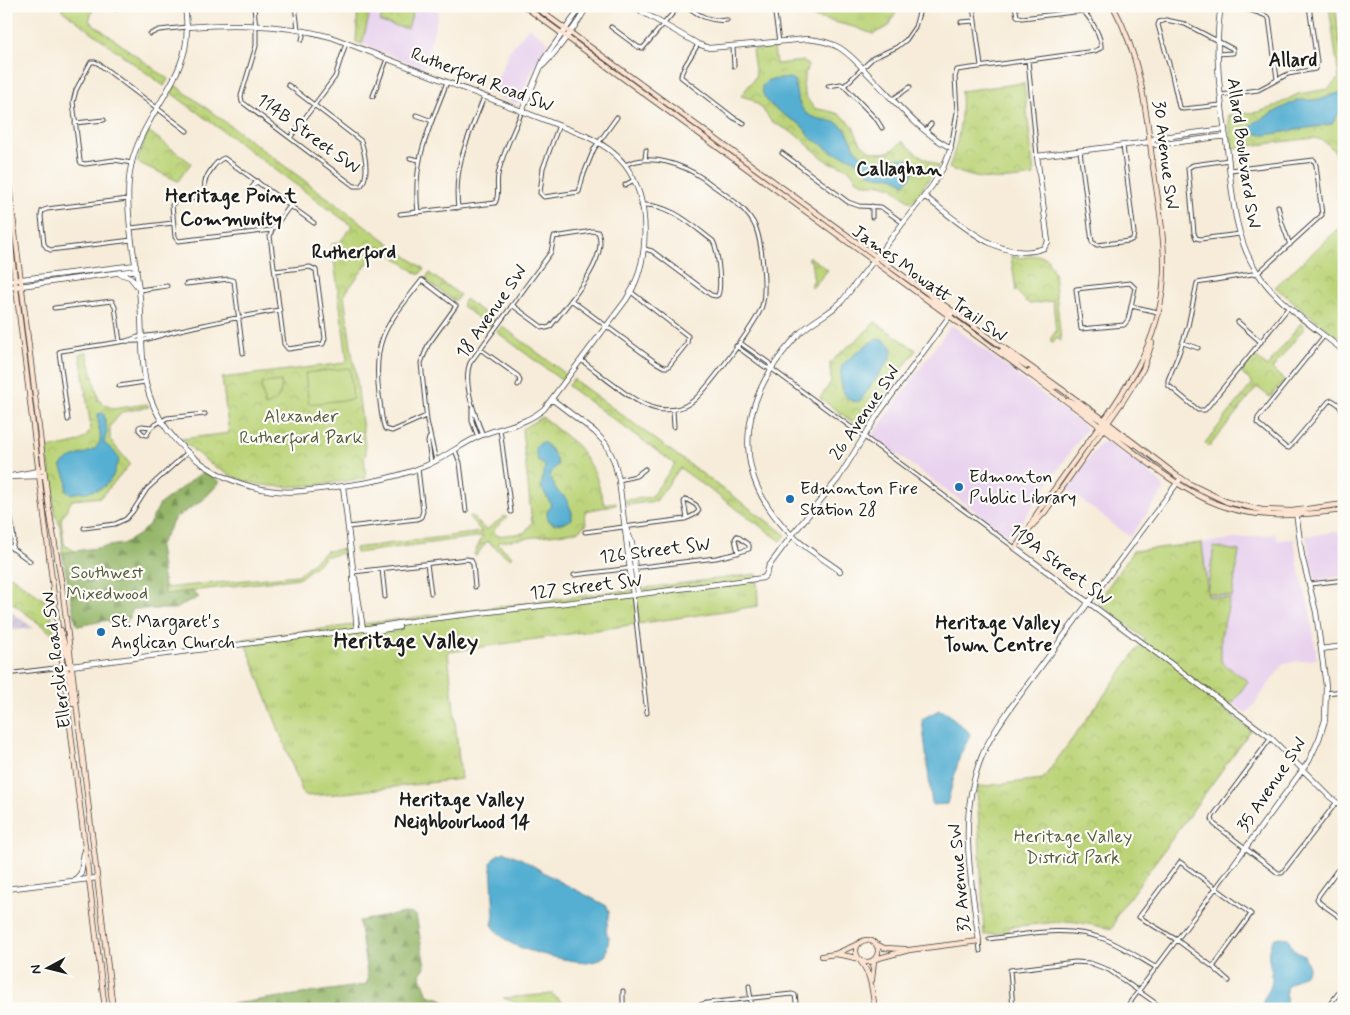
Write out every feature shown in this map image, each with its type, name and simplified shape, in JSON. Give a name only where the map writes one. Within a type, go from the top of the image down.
[{"type":"main road","name":"James Mowatt Trail SW","points":[[524,6],[948,317],[1057,395],[1144,450],[1179,480]]},
{"type":"main road","name":"James Mowatt Trail SW","points":[[534,6],[877,257],[1076,398],[1103,424],[1179,480],[1236,504],[1262,510],[1296,513],[1344,510]]},
{"type":"main road","name":"30 Avenue SW","points":[[1015,548],[1103,424],[1140,363],[1150,342],[1162,291],[1164,262],[1144,96],[1128,39],[1113,6]]},
{"type":"main road","name":"Ellerslie Road SW","points":[[6,160],[18,280]]},
{"type":"main road","name":"Ellerslie Road SW","points":[[6,207],[19,286],[41,470],[62,586],[113,1009]]},
{"type":"main road","points":[[921,297],[953,311]]},
{"type":"main road","points":[[984,341],[1025,365],[1030,366]]},
{"type":"main road","points":[[1026,372],[1031,372],[1076,398]]},
{"type":"main road","name":"Ellerslie Road SW","points":[[42,476],[54,598],[105,1009]]},
{"type":"main road","name":"James Mowatt Trail SW","points":[[1296,513],[1344,504]]},
{"type":"main road","points":[[54,598],[66,656],[68,663],[72,666]]},
{"type":"main road","points":[[63,667],[68,672],[80,732]]},
{"type":"main road","points":[[822,956],[834,954],[866,940],[884,948],[909,950]]},
{"type":"main road","points":[[834,954],[869,963],[875,959],[909,950],[979,941]]},
{"type":"main road","points":[[872,984],[878,949],[874,943]]},
{"type":"main road","points":[[858,944],[855,952],[868,972],[872,984],[875,1009]]},
{"type":"street","name":"Rutherford Road SW","points":[[185,6],[188,27],[182,59],[158,108],[141,136],[132,162],[128,199],[139,290],[146,382],[153,405],[162,421],[188,452],[222,477],[257,489],[284,492],[382,480],[418,469],[483,434],[521,424],[533,418],[552,400],[582,360],[631,292],[640,272],[645,249],[645,233],[641,205],[634,180],[625,165],[612,151],[598,142],[346,42],[298,29],[225,25],[188,27]]},
{"type":"street","points":[[254,6],[256,26]]},
{"type":"street","points":[[295,6],[298,29]]},
{"type":"street","points":[[632,6],[698,44],[715,48],[807,40],[827,42],[844,51],[925,131],[951,148]]},
{"type":"street","points":[[611,27],[638,47],[643,48],[679,6]]},
{"type":"street","points":[[687,6],[705,18],[717,21],[727,20]]},
{"type":"street","points":[[844,86],[877,56],[895,48],[906,40],[915,27],[921,6]]},
{"type":"street","points":[[973,6],[981,66]]},
{"type":"street","points":[[840,571],[792,535],[774,516],[764,501],[753,475],[749,456],[748,432],[753,407],[772,369],[796,337],[808,326],[836,307],[940,174],[951,148],[957,112],[955,72],[959,69],[1101,49],[1102,44],[1090,19],[1082,10],[1022,18],[1017,16],[1016,6]]},
{"type":"street","name":"Allard Boulevard SW","points":[[1221,6],[1217,41],[1221,95],[1240,234],[1248,258],[1273,292],[1344,351]]},
{"type":"street","points":[[1238,6],[1269,18],[1277,79]]},
{"type":"street","points":[[1221,95],[1258,90],[1292,73],[1316,68],[1309,6]]},
{"type":"street","points":[[400,214],[493,204],[496,202],[498,172],[540,68],[546,63],[564,35],[587,8]]},
{"type":"street","points":[[775,14],[779,42]]},
{"type":"street","points":[[1217,54],[1230,54],[1234,51],[1232,47],[1225,46],[1185,24],[1166,20],[1159,22],[1158,25],[1179,107],[1183,109],[1222,104]]},
{"type":"street","points":[[961,22],[975,21]]},
{"type":"street","name":"114B Street SW","points":[[256,26],[256,46],[241,96],[242,102],[357,187],[362,185],[366,174],[362,144],[359,138],[314,105]]},
{"type":"street","points":[[150,34],[159,30],[188,27]]},
{"type":"street","points":[[302,40],[304,31]]},
{"type":"street","points":[[290,138],[335,77],[346,42]]},
{"type":"street","points":[[698,44],[680,73],[681,77],[734,118],[744,123]]},
{"type":"street","points":[[733,47],[734,66]]},
{"type":"street","points":[[373,96],[388,58]]},
{"type":"street","points":[[924,196],[995,246],[1018,251],[1042,249],[1048,242],[1037,156],[1028,60]]},
{"type":"street","points":[[132,162],[114,160],[81,163],[79,159],[73,107],[75,94],[89,65],[95,62],[187,131]]},
{"type":"street","points":[[418,213],[416,186],[419,160],[447,82]]},
{"type":"street","points":[[828,86],[841,84],[844,86],[877,120],[882,128]]},
{"type":"street","points":[[288,85],[314,105]]},
{"type":"street","points":[[893,99],[910,87]]},
{"type":"street","points":[[458,208],[456,182],[460,162],[485,96]]},
{"type":"street","points":[[416,115],[432,121]]},
{"type":"street","points":[[559,126],[543,168],[541,196],[575,194],[580,191],[583,176],[592,153],[617,116]]},
{"type":"street","points":[[75,124],[104,120]]},
{"type":"street","points":[[925,131],[931,124]]},
{"type":"street","points":[[1037,156],[1123,146],[1150,142],[1155,138],[1225,129]]},
{"type":"street","points":[[1150,142],[1156,145],[1226,136]]},
{"type":"street","points":[[1080,151],[1092,242],[1097,245],[1133,239],[1134,233],[1123,146]]},
{"type":"street","points":[[646,150],[646,160]]},
{"type":"street","points":[[782,154],[848,202],[859,206],[884,208],[903,223]]},
{"type":"street","points":[[272,230],[182,242],[177,241],[173,223],[172,204],[176,201],[202,197],[205,193],[207,177],[223,158],[314,223]]},
{"type":"street","points":[[410,158],[419,160]]},
{"type":"street","points":[[582,360],[642,404],[657,409],[672,410],[686,406],[699,396],[759,314],[764,295],[756,228],[745,210],[692,172],[671,163],[646,160],[625,165]]},
{"type":"street","points":[[1229,160],[1194,165],[1188,168],[1194,234],[1200,239],[1240,234]]},
{"type":"street","points":[[1230,170],[1311,160],[1316,163],[1322,215],[1258,273],[1197,283],[1191,316],[1183,343],[1167,383],[1198,410],[1206,409],[1289,307]]},
{"type":"street","points":[[625,185],[634,180]]},
{"type":"street","points":[[249,191],[256,181]]},
{"type":"street","points":[[128,199],[42,211],[43,235],[47,248],[52,250],[133,240]]},
{"type":"street","points":[[641,205],[653,205],[668,209],[714,244],[720,288],[717,296],[712,295],[652,251],[645,249]]},
{"type":"street","points":[[275,271],[310,267],[316,270],[324,342],[319,345],[290,349],[286,348],[284,344],[270,238],[272,230],[290,206]]},
{"type":"street","points":[[872,206],[872,217]]},
{"type":"street","points":[[1278,206],[1290,245]]},
{"type":"street","points":[[132,228],[173,223]]},
{"type":"street","name":"18 Avenue SW","points":[[478,437],[472,421],[468,368],[480,348],[551,252],[554,237],[593,230],[599,233],[599,250],[596,263],[571,300]]},
{"type":"street","points":[[6,280],[136,268]]},
{"type":"street","points":[[6,288],[116,273],[136,268]]},
{"type":"street","points":[[116,273],[130,277],[139,290],[167,286]]},
{"type":"street","points":[[186,284],[233,280],[243,353]]},
{"type":"street","points":[[426,416],[394,430],[387,431],[384,426],[377,377],[378,349],[389,324],[422,280],[456,306],[423,355],[421,373],[430,438],[428,442],[433,462]]},
{"type":"street","points":[[1130,283],[1134,288],[1131,306],[1128,320],[1124,325],[1081,329],[1076,289],[1130,283]]},
{"type":"street","points":[[512,305],[542,327],[547,328],[551,326],[571,300],[655,362],[667,367],[671,365],[689,337],[631,292]]},
{"type":"street","points":[[54,308],[112,301],[116,307],[120,342]]},
{"type":"street","points":[[1131,306],[1158,312]]},
{"type":"street","points":[[68,420],[58,356],[61,350],[143,338],[239,316],[280,310]]},
{"type":"street","name":"26 Avenue SW","points":[[763,578],[769,566],[792,535],[838,479],[892,394],[953,311]]},
{"type":"street","points":[[1238,322],[1261,342]]},
{"type":"street","points":[[1325,336],[1258,418],[1257,423],[1285,447],[1289,448],[1329,401],[1335,402],[1344,414]]},
{"type":"street","name":"119A Street SW","points":[[739,342],[769,363],[772,369]]},
{"type":"street","points":[[1183,343],[1198,348]]},
{"type":"street","name":"119A Street SW","points":[[736,346],[765,367],[772,369],[864,436],[1271,738],[1336,803],[1344,808]]},
{"type":"street","points":[[480,348],[518,376],[520,381],[518,385]]},
{"type":"street","points":[[120,386],[146,382]]},
{"type":"street","points":[[552,400],[608,442],[614,460],[619,480],[625,527],[631,539],[632,568],[647,713]]},
{"type":"street","name":"18 Avenue SW","points":[[472,408],[483,434]]},
{"type":"street","points":[[672,410],[674,427]]},
{"type":"street","points":[[151,427],[169,418],[205,414]]},
{"type":"street","points":[[500,429],[511,512]]},
{"type":"street","points":[[455,450],[460,463],[466,512]]},
{"type":"street","points":[[84,528],[115,524],[126,519],[132,514],[146,489],[188,452]]},
{"type":"street","points":[[348,527],[421,517],[418,469]]},
{"type":"street","points":[[619,480],[636,476],[645,469]]},
{"type":"street","points":[[6,477],[41,470]]},
{"type":"street","points":[[6,477],[42,476]]},
{"type":"street","points":[[6,477],[14,540],[12,549]]},
{"type":"street","name":"32 Avenue SW","points":[[980,951],[967,828],[969,801],[975,774],[984,750],[1004,717],[1179,480]]},
{"type":"street","points":[[343,486],[354,572],[364,629]]},
{"type":"street","points":[[585,532],[687,518],[697,514],[699,510],[696,505],[686,499],[684,502],[687,518]]},
{"type":"street","name":"35 Avenue SW","points":[[1233,864],[1303,770],[1320,739],[1324,720],[1326,693],[1316,612],[1302,556],[1296,513]]},
{"type":"street","name":"126 Street SW","points":[[574,575],[716,558],[738,553],[748,550],[750,547],[737,536],[735,538],[738,553]]},
{"type":"street","points":[[6,544],[30,561]]},
{"type":"street","points":[[354,572],[467,559],[471,561],[475,587]]},
{"type":"street","points":[[427,564],[430,593]]},
{"type":"street","points":[[382,569],[385,597]]},
{"type":"street","points":[[354,572],[353,588],[357,630]]},
{"type":"street","name":"127 Street SW","points":[[6,674],[364,629],[376,631],[404,626],[412,621],[763,578]]},
{"type":"street","points":[[1310,584],[1344,580]]},
{"type":"street","points":[[1321,649],[1344,646]]},
{"type":"street","points":[[1326,693],[1344,691]]},
{"type":"street","points":[[1271,738],[1213,816],[1212,821],[1214,824],[1278,873],[1282,873],[1336,803]]},
{"type":"street","points":[[74,881],[81,873],[85,850]]},
{"type":"street","points":[[1344,861],[1318,899],[1320,903],[1344,920]]},
{"type":"street","points":[[1213,967],[1250,914],[1180,862],[1140,915],[1141,919],[1177,940],[1229,981]]},
{"type":"street","points":[[1125,1009],[1233,864]]},
{"type":"street","points":[[6,889],[97,878]]},
{"type":"street","points":[[989,939],[1039,932],[1075,932],[1104,939],[1155,967]]},
{"type":"street","points":[[1013,1009],[1009,972],[1012,969],[1076,962],[1109,970],[1161,1007]]},
{"type":"street","points":[[749,986],[752,1009]]},
{"type":"street","points":[[1326,1009],[1344,986]]},
{"type":"street","points":[[623,991],[623,1009]]},
{"type":"street","points":[[685,1009],[707,1003],[792,994],[795,995],[797,1009]]},
{"type":"street","points":[[707,1003],[707,1009]]},
{"type":"street","points":[[1033,1009],[1040,1008]]},
{"type":"shaded area","points":[[414,6],[439,11],[424,68],[362,44],[371,8],[383,12],[380,21],[408,29]]},
{"type":"shaded area","points":[[529,27],[547,41],[548,44],[533,68],[519,102],[515,104],[491,94],[510,50]]},
{"type":"shaded area","points":[[951,325],[1087,428],[1011,537],[872,436]]},
{"type":"shaded area","points":[[1106,441],[1162,484],[1164,490],[1130,537],[1067,489],[1100,443]]},
{"type":"shaded area","points":[[1343,531],[1344,576],[1315,580],[1306,536]]},
{"type":"shaded area","points":[[1276,534],[1277,540],[1294,539],[1298,565],[1310,611],[1317,659],[1284,663],[1247,714],[1232,703],[1248,681],[1221,662],[1221,636],[1230,600],[1208,596],[1202,543]]},
{"type":"shaded area","points":[[6,608],[33,628],[6,631]]},
{"type":"green space","points":[[62,6],[94,6],[89,21],[168,79],[164,86],[62,10]]},
{"type":"green space","points":[[358,6],[414,6],[408,29],[380,22],[383,12],[371,8],[362,44],[356,42]]},
{"type":"green space","points":[[802,6],[899,6],[889,26],[873,34],[854,27],[806,15]]},
{"type":"green space","points":[[1329,6],[1335,6],[1344,73],[1344,124],[1340,128],[1338,140],[1344,183],[1344,220],[1336,154],[1329,146],[1321,140],[1314,138],[1232,148],[1228,115],[1258,112],[1273,107],[1298,94],[1328,89],[1339,78]]},
{"type":"green space","points":[[774,48],[776,64],[804,61],[808,66],[803,83],[805,93],[814,108],[832,112],[843,117],[851,124],[865,147],[881,153],[894,149],[902,141],[916,153],[938,166],[912,203],[892,187],[882,184],[866,184],[857,180],[850,170],[837,164],[829,163],[795,134],[771,121],[761,107],[751,99],[741,96],[756,76],[752,50]]},
{"type":"green space","points":[[1024,83],[1034,176],[991,179],[971,176],[949,168],[959,130],[961,91]]},
{"type":"green space","name":"Alexander Rutherford Park","points":[[175,85],[424,269],[419,275],[380,246],[344,295],[366,455],[364,457],[366,478],[290,487],[268,486],[246,481],[225,472],[204,459],[182,439],[229,433],[222,378],[345,363],[347,359],[332,244],[340,242],[352,226],[171,93]]},
{"type":"green space","points":[[148,131],[191,163],[178,181],[137,162]]},
{"type":"green space","points":[[1344,224],[1344,342],[1275,287]]},
{"type":"green space","points":[[1037,255],[1047,258],[1054,273],[1061,341],[1057,338],[1053,343],[1051,338],[1056,331],[1053,301],[1029,304],[1015,290],[1011,256],[1019,258]]},
{"type":"green space","points":[[808,257],[828,270],[812,288],[811,283],[814,282],[811,260],[808,260]]},
{"type":"green space","points":[[429,273],[460,295],[456,300],[453,300],[428,282],[426,279]]},
{"type":"green space","points":[[465,299],[495,321],[491,327],[462,306]]},
{"type":"green space","points":[[875,322],[916,350],[861,426],[858,426],[820,398],[831,382],[830,363]]},
{"type":"green space","points":[[1301,323],[1305,327],[1272,369],[1284,380],[1270,397],[1257,387],[1209,447],[1205,443],[1253,383],[1241,373],[1255,356],[1267,367]]},
{"type":"green space","points":[[502,326],[566,374],[561,380],[497,332]]},
{"type":"green space","points":[[87,352],[99,401],[113,409],[147,404],[149,407],[122,412],[110,426],[110,440],[130,464],[101,497],[72,500],[61,519],[64,545],[75,551],[62,553],[62,534],[55,515],[47,448],[73,444],[84,438],[91,428],[80,354]]},
{"type":"green space","points":[[350,368],[353,399],[309,404],[305,373]]},
{"type":"green space","points":[[573,379],[786,535],[781,541],[680,468],[656,501],[627,505],[626,500],[651,497],[675,464],[568,386]]},
{"type":"green space","points":[[281,381],[279,397],[270,405],[265,406],[261,385],[263,383]]},
{"type":"green space","points":[[542,417],[577,445],[595,473],[604,504],[616,502],[616,505],[585,511],[586,526],[583,526],[579,531],[498,542],[512,556],[509,558],[487,541],[476,556],[474,554],[483,536],[356,553],[355,548],[482,532],[469,517],[471,515],[486,530],[505,516],[507,518],[494,529],[495,534],[498,536],[524,533],[532,523],[522,429]]},
{"type":"green space","name":"Southwest Mixedwood","points":[[204,471],[220,482],[203,500],[175,518],[159,546],[165,594],[190,591],[199,597],[175,609],[133,609],[125,625],[113,627],[108,620],[78,626],[62,553],[123,544],[140,534],[150,523],[160,504]]},
{"type":"green space","name":"Heritage Valley District Park","points":[[1202,543],[1208,596],[1230,599],[1221,636],[1221,662],[1248,681],[1226,712],[1251,730],[1118,913],[1112,929],[1067,921],[1009,927],[1009,932],[984,935],[977,787],[1043,779],[1145,639],[1100,604],[1099,600],[1133,551]]},
{"type":"green space","points":[[1214,547],[1239,551],[1232,597],[1207,593]]},
{"type":"green space","points":[[345,549],[345,553],[327,556],[300,578],[165,594],[164,588],[298,575],[326,551]]},
{"type":"green space","points":[[6,573],[50,604],[54,635],[6,598]]},
{"type":"green space","points":[[757,574],[758,606],[448,652],[461,779],[304,796],[244,639]]},
{"type":"green space","points":[[406,913],[416,915],[425,967],[420,974],[428,995],[442,999],[447,1003],[442,1006],[425,1009],[197,1009],[365,985],[368,980],[359,921]]},
{"type":"green space","points":[[552,994],[570,1009],[531,1009],[503,998]]},
{"type":"water","points":[[790,78],[795,81],[799,102],[808,115],[828,120],[843,127],[857,151],[865,158],[880,161],[905,158],[914,163],[913,172],[909,179],[904,184],[892,177],[872,174],[854,160],[832,152],[819,142],[813,140],[800,124],[781,113],[769,103],[762,92],[762,86],[768,80]]},
{"type":"water","points":[[1344,91],[1344,110],[1332,124],[1266,135],[1252,131],[1251,126],[1254,123],[1297,100],[1319,100]]},
{"type":"water","points":[[876,339],[884,340],[892,347],[891,357],[860,401],[849,399],[845,395],[841,384],[842,366]]},
{"type":"water","points":[[101,413],[104,414],[107,431],[104,443],[115,453],[119,462],[113,476],[104,486],[94,491],[70,494],[66,490],[67,481],[61,465],[68,460],[95,449],[99,444],[99,421],[97,417]]},
{"type":"water","points":[[542,442],[548,446],[556,458],[558,465],[550,476],[557,491],[566,498],[572,512],[572,519],[567,522],[554,524],[548,520],[547,513],[551,504],[541,487],[545,466],[538,462],[535,449]]},
{"type":"water","points":[[939,710],[946,712],[969,732],[970,736],[960,755],[947,804],[932,805],[922,719]]},
{"type":"water","points":[[505,852],[520,858],[607,906],[609,912],[606,932],[609,937],[606,955],[592,962],[562,959],[518,946],[500,935],[492,924],[494,917],[491,862],[497,855]]},
{"type":"water","points":[[1275,938],[1288,938],[1293,949],[1304,955],[1309,967],[1306,973],[1287,986],[1284,1008],[1267,1009],[1263,1000],[1270,989],[1272,981],[1269,949]]},
{"type":"place","name":"Edmonton Public Library","points":[[959,487]]},
{"type":"place","name":"Edmonton Fire Station 28","points":[[790,499]]},
{"type":"place","name":"St. Margaret's Anglican Church","points":[[101,632]]},
{"type":"district","name":"Allard","points":[[1293,60]]},
{"type":"district","name":"Callaghan","points":[[899,169]]},
{"type":"district","name":"Heritage Point Community","points":[[231,208]]},
{"type":"district","name":"Rutherford","points":[[354,252]]},
{"type":"district","name":"Heritage Valley Town Centre","points":[[998,634]]},
{"type":"district","name":"Heritage Valley","points":[[406,642]]},
{"type":"district","name":"Heritage Valley Neighbourhood 14","points":[[462,811]]}]
